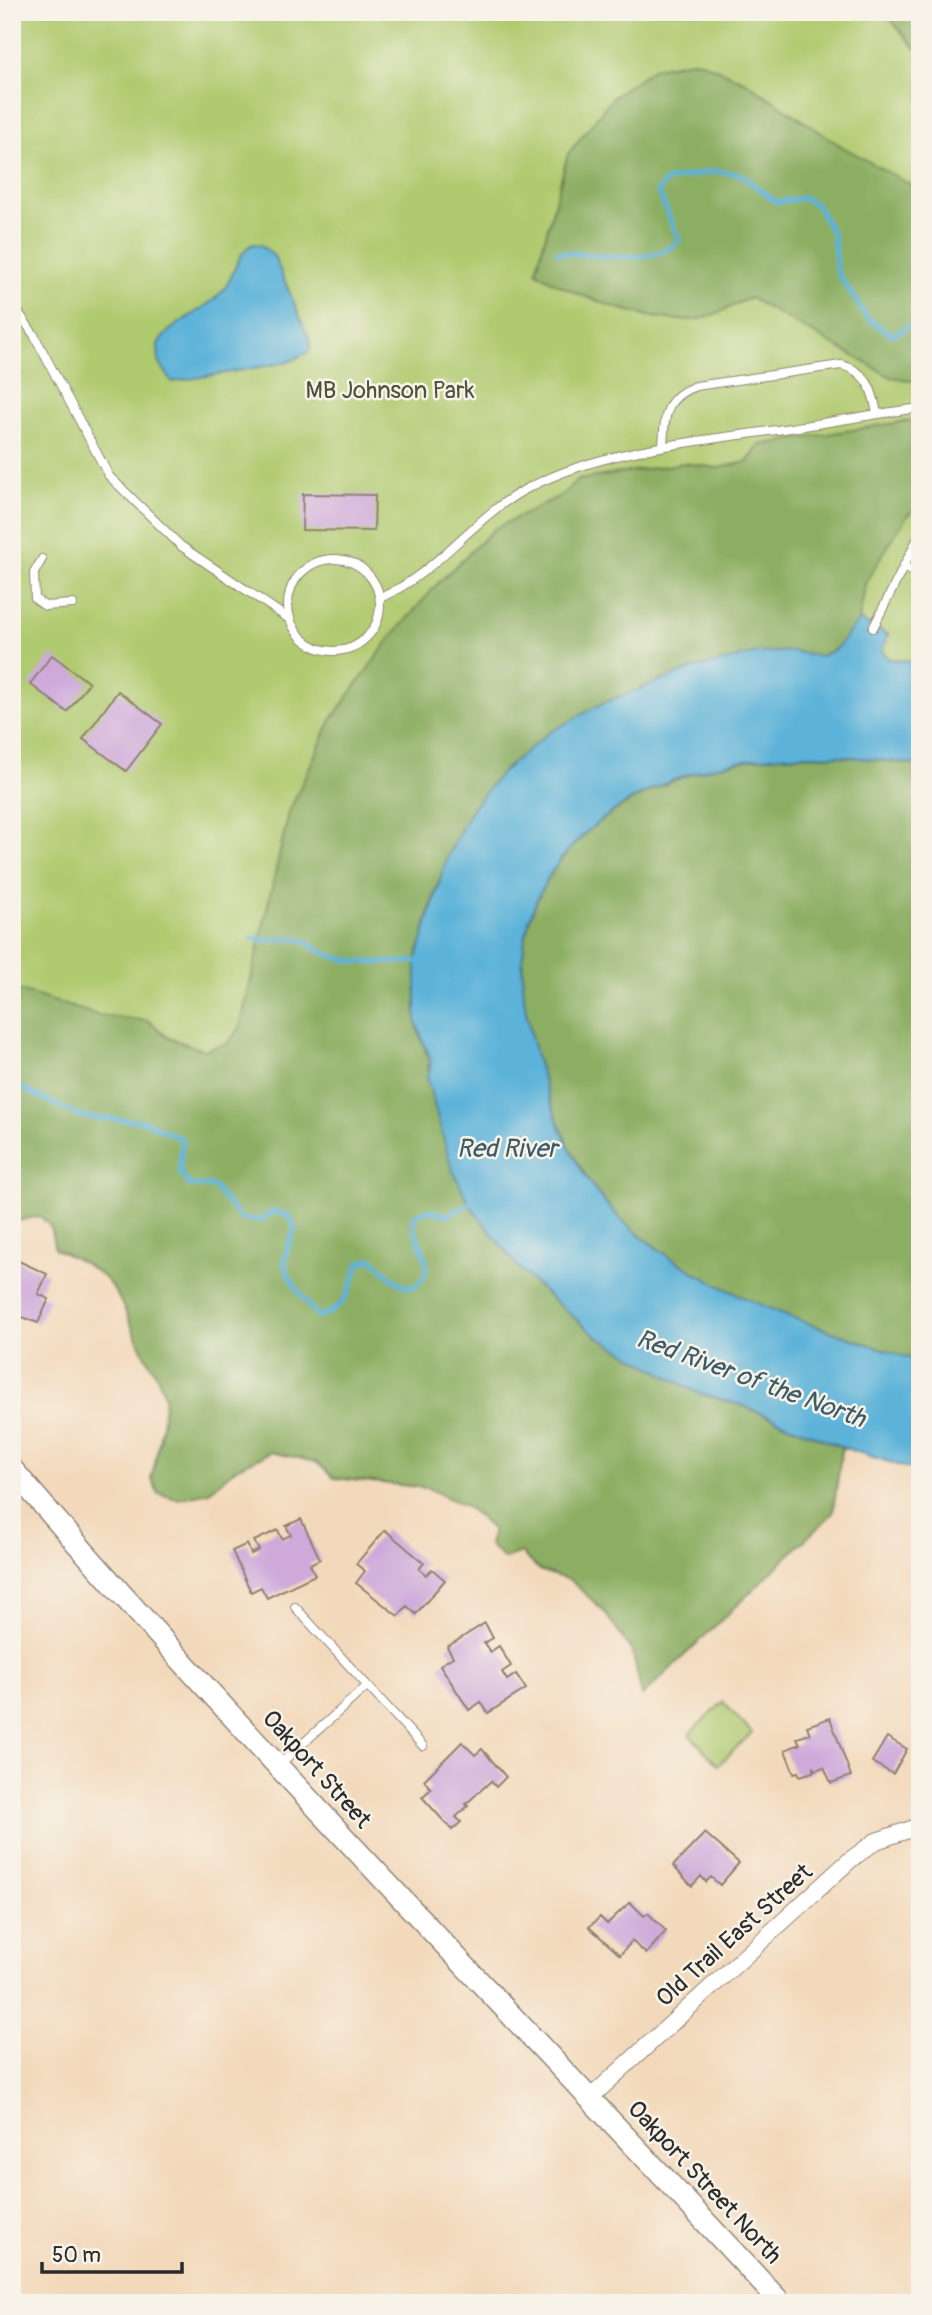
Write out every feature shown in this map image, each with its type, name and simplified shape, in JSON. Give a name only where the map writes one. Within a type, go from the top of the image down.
[{"type":"street","name":"Oakport Street","points":[[12,1469],[408,1908],[590,2097]]},
{"type":"street","name":"Old Trail East Street","points":[[590,2097],[850,1860],[876,1841],[920,1826]]},
{"type":"street","name":"Oakport Street North","points":[[590,2097],[781,2303]]},
{"type":"lane","points":[[12,303],[34,335],[109,476],[181,546],[289,619],[305,638],[319,647],[346,652],[370,636],[377,623],[382,597],[363,569],[335,558],[320,560],[295,577],[288,590],[285,605],[289,619]]},
{"type":"lane","points":[[663,446],[668,407],[679,392],[696,386],[841,365],[855,368],[866,380],[874,391],[877,414]]},
{"type":"lane","points":[[382,597],[405,587],[421,575],[481,520],[527,488],[583,465],[663,446],[920,408]]},
{"type":"lane","points":[[873,628],[920,534]]},
{"type":"lane","points":[[42,559],[34,573],[35,599],[45,606],[74,604]]},
{"type":"lane","points":[[903,566],[920,576]]},
{"type":"lane","points":[[295,1607],[423,1746]]},
{"type":"lane","points":[[279,1765],[367,1686]]},
{"type":"green space","name":"MB Johnson Park","points":[[12,12],[920,12],[920,662],[889,659],[882,651],[888,634],[859,621],[691,669],[416,1021],[12,1084]]},
{"type":"green space","points":[[884,12],[920,12],[920,53]]},
{"type":"green space","points":[[697,60],[744,81],[841,146],[920,190],[920,382],[891,377],[750,298],[700,319],[662,318],[592,299],[551,281],[536,271],[568,154],[613,97],[654,68]]},
{"type":"green space","points":[[920,419],[920,505],[907,516],[866,581],[859,620],[847,639],[834,650],[820,656],[791,651],[470,811],[447,861],[430,911],[423,936],[416,989],[417,1026],[428,1061],[427,1079],[470,1205],[518,1267],[596,1336],[698,1393],[741,1405],[842,1447],[833,1513],[642,1696],[633,1653],[603,1610],[570,1580],[541,1571],[521,1553],[504,1559],[489,1545],[493,1530],[470,1509],[428,1488],[334,1478],[316,1462],[271,1452],[236,1468],[209,1492],[178,1499],[159,1494],[151,1478],[158,1449],[164,1394],[118,1297],[102,1276],[91,1267],[55,1249],[50,1226],[40,1216],[18,1221],[12,1218],[12,988],[97,1015],[149,1021],[169,1038],[203,1050],[227,1044],[240,1028],[289,812],[331,720],[391,637],[439,582],[494,529],[562,495],[577,480],[684,463],[718,468],[747,462],[760,445]]},
{"type":"green space","points":[[841,756],[920,765],[920,1362],[802,1321],[724,1289],[688,1270],[654,1247],[622,1220],[580,1167],[560,1127],[524,1014],[524,946],[538,898],[558,864],[584,835],[616,810],[688,775],[767,757]]},
{"type":"green space","points":[[723,1702],[752,1733],[718,1765],[689,1734]]},
{"type":"water","points":[[253,244],[261,245],[274,256],[310,341],[310,351],[289,362],[172,382],[159,362],[158,344],[173,328],[217,297],[228,283],[243,253]]},
{"type":"water","name":"Red River","points":[[859,620],[888,635],[882,651],[889,659],[920,662],[920,765],[826,755],[788,755],[729,763],[651,789],[616,810],[584,835],[557,865],[537,899],[525,939],[523,983],[526,1012],[536,1055],[558,1123],[579,1165],[606,1204],[656,1247],[727,1289],[802,1321],[920,1362],[920,1472],[842,1447],[741,1405],[698,1393],[596,1336],[544,1292],[518,1267],[470,1205],[452,1169],[427,1079],[431,1062],[416,1021],[416,961],[446,860],[470,811],[502,772],[547,734],[603,703],[691,669],[758,653],[791,651],[820,656],[835,650]]},
{"type":"building","points":[[303,494],[375,495],[374,531],[302,530]]},
{"type":"building","points":[[52,655],[89,683],[67,712],[30,684]]},
{"type":"building","points":[[118,691],[162,724],[126,771],[83,739]]},
{"type":"building","points":[[12,1258],[47,1274],[38,1294],[49,1299],[38,1323],[12,1313],[15,1299],[12,1297]]},
{"type":"building","points":[[301,1519],[320,1559],[310,1564],[315,1575],[267,1598],[261,1587],[251,1592],[232,1551],[247,1544],[251,1554],[259,1550],[254,1541],[278,1530],[282,1539],[291,1535],[286,1526]]},
{"type":"building","points":[[385,1530],[424,1563],[419,1569],[426,1575],[432,1569],[445,1580],[416,1614],[407,1606],[398,1616],[356,1583],[365,1571],[356,1564]]},
{"type":"building","points":[[485,1623],[493,1638],[484,1643],[490,1652],[499,1646],[511,1666],[502,1672],[507,1680],[516,1674],[526,1689],[488,1713],[481,1702],[469,1710],[440,1665],[453,1657],[447,1647]]},
{"type":"building","points":[[830,1718],[851,1776],[831,1783],[824,1767],[815,1770],[814,1766],[813,1772],[800,1776],[798,1772],[794,1773],[785,1750],[800,1744],[797,1738],[810,1734],[807,1726]]},
{"type":"building","points":[[887,1737],[907,1749],[893,1774],[872,1762]]},
{"type":"building","points":[[462,1742],[475,1755],[482,1749],[506,1777],[496,1787],[491,1781],[466,1804],[468,1806],[456,1817],[461,1822],[452,1830],[422,1797],[431,1789],[424,1780]]},
{"type":"building","points":[[705,1833],[739,1863],[720,1885],[711,1877],[706,1882],[701,1876],[692,1886],[673,1866]]},
{"type":"building","points":[[630,1902],[644,1916],[648,1913],[666,1931],[646,1954],[632,1941],[620,1955],[589,1927],[600,1917],[607,1924]]},
{"type":"waterway","points":[[557,252],[622,257],[655,254],[679,240],[658,191],[666,181],[714,171],[740,174],[776,202],[803,198],[816,204],[833,234],[837,272],[868,319],[892,335],[910,326],[920,315]]},
{"type":"waterway","points":[[252,938],[297,939],[335,957],[360,962],[423,961]]},
{"type":"waterway","points":[[12,1084],[82,1117],[143,1121],[182,1139],[180,1173],[190,1185],[213,1186],[241,1219],[262,1220],[273,1211],[289,1216],[295,1229],[286,1253],[286,1268],[300,1293],[318,1316],[327,1314],[341,1304],[350,1289],[359,1263],[372,1259],[394,1280],[407,1287],[420,1282],[426,1266],[414,1216],[427,1210],[447,1215],[474,1202]]},
{"type":"water label","name":"Red River of the North","points":[[751,1378]]}]
